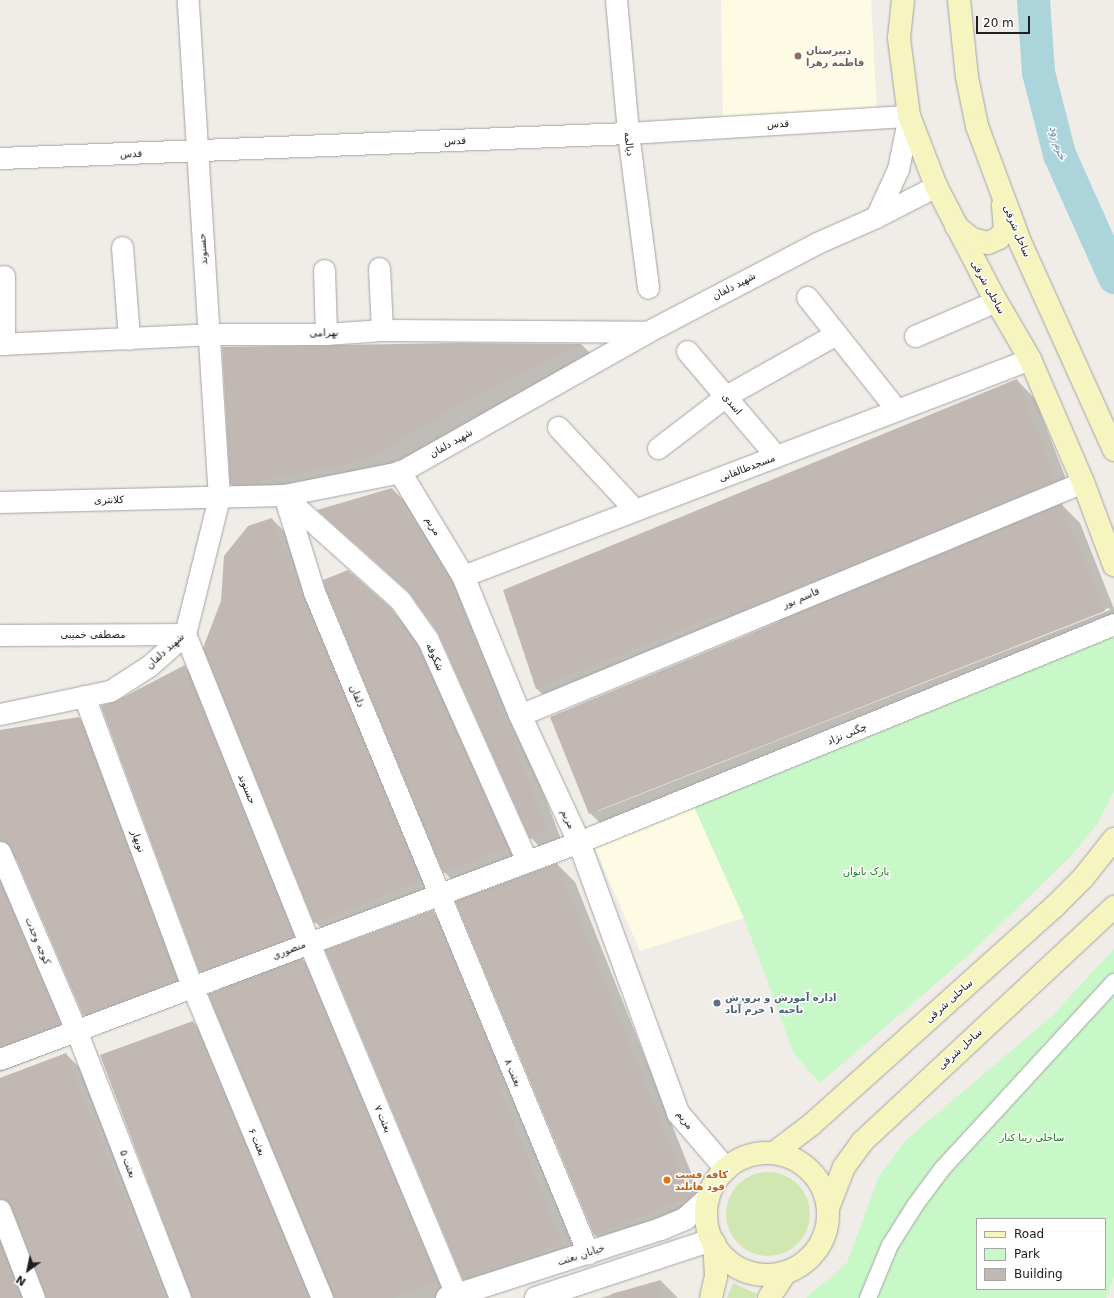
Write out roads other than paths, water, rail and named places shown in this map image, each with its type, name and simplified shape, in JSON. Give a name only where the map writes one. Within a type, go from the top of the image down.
[{"type":"main road","name":"ساحل شرقی","points":[[959,0],[967,77],[977,126],[1002,196],[1114,450]]},
{"type":"main road","name":"ساحلی شرقی","points":[[901,2],[899,38],[909,116],[936,186],[955,225],[993,296],[1030,359],[1083,482],[1114,565]]},
{"type":"main road","points":[[955,225],[972,239],[988,243],[999,238],[1005,229],[1002,196]]},
{"type":"main road","points":[[993,296],[986,261],[995,253],[1006,252],[1021,260],[1036,275]]},
{"type":"main road","name":"ساحلی شرقی","points":[[774,1153],[812,1124],[1054,907],[1083,878],[1114,839]]},
{"type":"main road","name":"ساحل شرقی","points":[[828,1208],[844,1167],[862,1142],[1114,907]]},
{"type":"main road","points":[[711,1298],[716,1277],[713,1242],[706,1212],[708,1198],[715,1182],[726,1169],[740,1159],[757,1154],[774,1153],[794,1159],[811,1171],[823,1188],[828,1208],[827,1228],[820,1246],[807,1261],[786,1272],[773,1275],[754,1274],[737,1267],[722,1255],[713,1242]]},
{"type":"main road","points":[[769,1298],[786,1272]]},
{"type":"street","name":"حسنوند","points":[[188,0],[219,498]]},
{"type":"street","name":"دیالمه","points":[[616,0],[628,133],[648,288]]},
{"type":"street","name":"قدس","points":[[0,158],[197,152],[628,133],[909,116]]},
{"type":"street","points":[[876,217],[898,169],[909,116]]},
{"type":"street","name":"شهید دلفان","points":[[0,714],[110,691],[149,666],[186,634],[219,498],[284,495],[400,472],[647,332],[817,243],[876,217],[936,186]]},
{"type":"street","points":[[122,247],[129,339]]},
{"type":"street","points":[[379,268],[382,330]]},
{"type":"street","points":[[324,270],[326,334]]},
{"type":"street","points":[[2,344],[4,276]]},
{"type":"street","points":[[915,336],[993,296]]},
{"type":"street","points":[[807,297],[897,410]]},
{"type":"street","name":"بهرامی","points":[[2,344],[209,334],[326,334],[382,330],[647,332]]},
{"type":"street","points":[[658,448],[726,396],[836,334]]},
{"type":"street","name":"اسدی","points":[[687,351],[776,456]]},
{"type":"street","name":"مسجدطالقانی","points":[[463,576],[1030,359]]},
{"type":"street","points":[[558,427],[635,510]]},
{"type":"street","name":"مریم","points":[[400,472],[463,576],[520,715],[579,842],[678,1113],[726,1169]]},
{"type":"street","name":"قاسم پور","points":[[520,715],[1083,482]]},
{"type":"street","name":"شکوفه","points":[[284,495],[400,600],[428,640],[527,861]]},
{"type":"street","name":"دلفان","points":[[284,495],[314,592],[439,894]]},
{"type":"street","name":"کلانتری","points":[[0,502],[219,498]]},
{"type":"street","name":"چگنی نژاد","points":[[579,842],[1114,624]]},
{"type":"street","name":"حسنوند","points":[[186,634],[309,943]]},
{"type":"street","name":"مصطفی خمینی","points":[[0,635],[186,634]]},
{"type":"street","name":"نوبهار","points":[[84,696],[192,986]]},
{"type":"street","name":"منصوری","points":[[0,1058],[579,842]]},
{"type":"street","name":"کوچه وحدت","points":[[0,852],[76,1030]]},
{"type":"street","name":"بعثت ۸","points":[[439,894],[588,1253]]},
{"type":"street","name":"بعثت ۷","points":[[309,943],[452,1297]]},
{"type":"street","points":[[868,1298],[890,1245],[916,1204],[942,1169],[1114,982]]},
{"type":"street","name":"بعثت ۶","points":[[192,986],[322,1298]]},
{"type":"street","name":"بعثت ۵","points":[[76,1030],[180,1298]]},
{"type":"street","name":"خیابان بعثت","points":[[452,1297],[661,1229],[685,1219],[708,1198]]},
{"type":"street","points":[[0,1210],[34,1298]]},
{"type":"street","points":[[536,1298],[713,1242]]},
{"type":"waterway","name":"خرم رود","points":[[1033,0],[1038,72],[1059,154],[1114,277]]},
{"type":"place","name":"دبیرستان فاطمه زهرا","points":[[798,56]]},
{"type":"place","name":"اداره آموزش و پرورش ناحیه ۱ خرم آباد","points":[[717,1003]]},
{"type":"place","name":"کافه فست فود هاتلند","points":[[667,1180]]},
{"type":"park label","name":"پارک بانوان","points":[[866,872]]},
{"type":"park label","name":"ساحلی زیبا کنار","points":[[1032,1138]]}]
